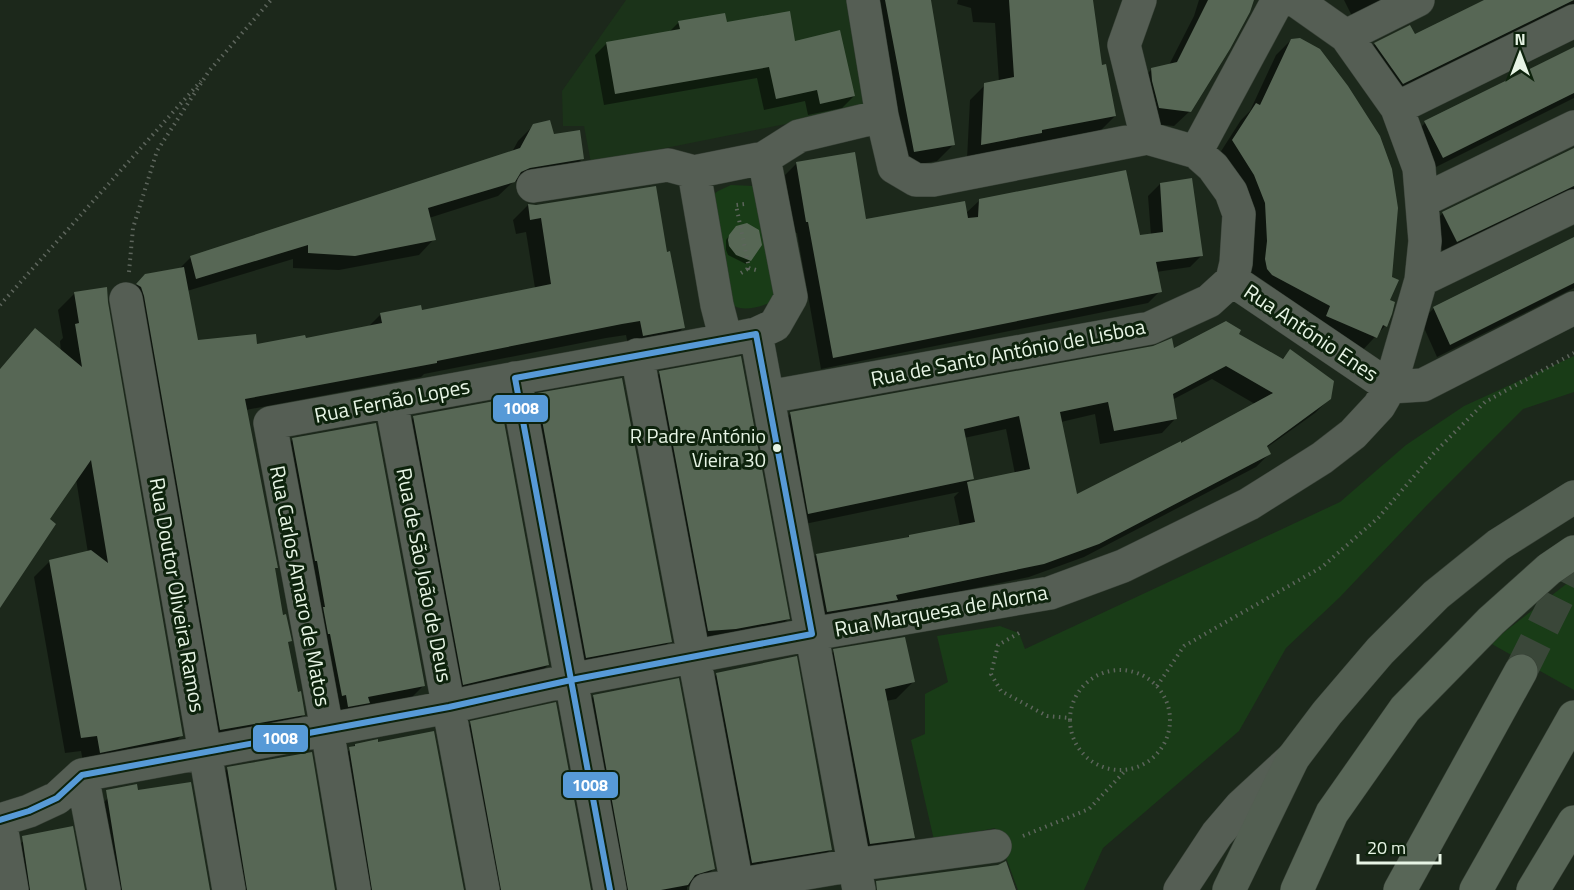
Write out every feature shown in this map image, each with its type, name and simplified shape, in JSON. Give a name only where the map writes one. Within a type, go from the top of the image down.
[{"type":"highway","points":[[1297,890],[1332,813],[1405,709],[1491,621],[1549,569],[1574,552]]},
{"type":"highway","points":[[1400,890],[1521,671]]},
{"type":"highway","points":[[1476,890],[1574,717]]},
{"type":"highway","points":[[1533,890],[1574,822]]},
{"type":"main road","points":[[1229,890],[1293,758],[1327,713],[1380,651],[1436,595],[1498,545],[1574,497]]},
{"type":"street","points":[[863,0],[882,116],[894,167],[916,180],[933,180],[1146,138],[1196,152],[1213,167],[1231,192],[1239,214],[1236,263],[1232,280]]},
{"type":"street","points":[[1140,0],[1125,45],[1146,138]]},
{"type":"street","points":[[1196,152],[1278,0]]},
{"type":"street","name":"Rua Marquesa de Alorna","points":[[82,775],[449,707],[570,680],[812,634],[1050,594],[1101,575],[1249,504],[1322,458],[1353,434],[1379,406],[1390,387],[1421,280],[1425,241],[1419,168],[1397,108],[1346,36],[1295,0]]},
{"type":"street","points":[[1346,36],[1418,0]]},
{"type":"street","points":[[1397,108],[1574,21]]},
{"type":"street","points":[[533,186],[668,165],[694,172],[764,158],[799,136],[882,116]]},
{"type":"street","points":[[1422,201],[1574,127]]},
{"type":"street","points":[[752,333],[791,297],[764,158]]},
{"type":"street","points":[[694,172],[717,305],[752,333],[768,397],[857,877]]},
{"type":"street","points":[[1421,280],[1574,206]]},
{"type":"street","name":"Rua António Enes","points":[[1232,280],[1390,387]]},
{"type":"street","name":"Rua de Santo António de Lisboa","points":[[768,397],[1150,328],[1209,301],[1232,280]]},
{"type":"street","name":"Rua Doutor Oliveira Ramos","points":[[126,299],[229,890]]},
{"type":"street","points":[[1390,387],[1423,385],[1574,308]]},
{"type":"street","name":"Rua Fernão Lopes","points":[[270,423],[752,333]]},
{"type":"street","points":[[637,355],[694,658],[727,888],[857,877],[994,846]]},
{"type":"street","points":[[514,378],[610,890]]},
{"type":"street","name":"Rua de São João de Deus","points":[[392,401],[483,890]]},
{"type":"street","name":"Rua Carlos Amaro de Matos","points":[[270,423],[327,729],[354,890]]},
{"type":"street","points":[[1180,890],[1223,827],[1241,806],[1293,758]]},
{"type":"street","points":[[12,890],[0,820],[29,811],[57,798],[82,775]]},
{"type":"street","points":[[82,775],[104,890]]},
{"type":"path","points":[[0,305],[271,0]]},
{"type":"path","points":[[126,299],[133,228],[156,152],[209,71]]},
{"type":"path","points":[[749,203],[736,205],[749,268],[757,271],[763,277]]},
{"type":"path","points":[[1157,686],[1184,646],[1322,567],[1378,518],[1434,453],[1485,402],[1574,353]]},
{"type":"path","points":[[1019,633],[998,645],[991,674],[1001,691],[1047,716],[1070,718]]},
{"type":"path","points":[[1112,671],[1129,671],[1144,676],[1157,686],[1166,699],[1171,714],[1170,730],[1164,745],[1154,758],[1126,771],[1108,769],[1092,763],[1080,751],[1072,735],[1070,718],[1074,702],[1083,687],[1096,676],[1112,671]]},
{"type":"path","points":[[994,846],[1089,809],[1126,771]]},
{"type":"shaded area","points":[[626,0],[853,0],[870,107],[591,163],[584,126],[563,126],[562,91]]},
{"type":"shaded area","points":[[731,185],[754,186],[776,288],[770,303],[754,308],[744,309],[730,304],[709,198]]},
{"type":"shaded area","points":[[1574,356],[1574,392],[1523,409],[1428,504],[1340,597],[1286,648],[1239,731],[1103,848],[1084,890],[1018,890],[995,828],[934,840],[911,740],[925,734],[925,694],[948,682],[937,636],[1000,626],[1019,633],[1025,649],[1340,502],[1406,445],[1464,406]]},
{"type":"shaded area","points":[[1574,578],[1574,690],[1490,643]]},
{"type":"building","points":[[885,0],[931,0],[955,145],[914,152]]},
{"type":"building","points":[[1009,0],[1093,0],[1102,65],[1106,64],[1116,116],[1042,130],[1042,133],[981,145],[984,83],[1014,77]]},
{"type":"building","points":[[1208,0],[1254,0],[1230,49],[1191,112],[1159,108],[1151,68],[1177,62]]},
{"type":"building","points":[[1484,0],[1574,0],[1403,84],[1374,43],[1410,25],[1415,34]]},
{"type":"building","points":[[790,11],[795,41],[840,30],[855,96],[820,104],[817,90],[776,99],[769,67],[615,94],[606,42],[680,29],[678,21],[725,13],[727,22]]},
{"type":"building","points":[[1300,38],[1320,49],[1348,86],[1380,136],[1392,169],[1398,208],[1392,277],[1399,280],[1390,300],[1395,302],[1392,314],[1387,327],[1383,325],[1377,338],[1326,316],[1330,306],[1272,275],[1267,269],[1265,203],[1254,175],[1232,140],[1256,103],[1260,105],[1291,39]]},
{"type":"building","points":[[1574,47],[1574,93],[1443,158],[1424,121]]},
{"type":"building","points":[[550,120],[554,134],[580,130],[584,159],[530,168],[521,172],[515,182],[428,208],[436,240],[355,256],[308,253],[308,245],[196,279],[190,256],[520,148],[533,124]]},
{"type":"building","points":[[1574,148],[1574,186],[1457,242],[1442,212]]},
{"type":"building","points":[[855,152],[866,219],[965,201],[968,218],[978,217],[979,199],[1126,170],[1140,235],[1163,232],[1160,183],[1192,178],[1203,256],[1156,262],[1162,292],[833,358],[796,162]]},
{"type":"building","points":[[656,186],[667,252],[670,251],[685,328],[643,336],[640,321],[437,361],[437,363],[245,399],[278,568],[275,568],[283,615],[286,614],[292,641],[288,642],[305,715],[220,730],[144,296],[141,287],[136,284],[145,274],[184,267],[198,340],[256,334],[257,344],[305,335],[306,338],[382,323],[380,313],[421,305],[422,310],[551,284],[541,218],[530,220],[528,204],[536,205]]},
{"type":"building","points":[[747,223],[759,230],[762,245],[751,261],[736,255],[729,246],[728,240],[736,226]]},
{"type":"building","points":[[1574,237],[1574,283],[1450,345],[1433,307]]},
{"type":"building","points":[[107,287],[183,736],[100,753],[97,736],[81,738],[49,560],[91,550],[108,563],[91,460],[50,519],[56,524],[0,608],[0,369],[35,328],[82,367],[75,324],[79,323],[74,292]]},
{"type":"building","points":[[1226,321],[1241,330],[1239,334],[1283,359],[1290,349],[1334,381],[1331,399],[1267,446],[1271,454],[1099,544],[1044,564],[896,595],[898,600],[827,612],[816,554],[975,522],[967,482],[1030,469],[1019,416],[964,429],[974,479],[808,514],[790,412],[1153,346],[1172,338],[1174,348]],"holes":[[[1226,366],[1273,393],[1181,443],[1181,441],[1077,494],[1060,412],[1108,402],[1114,431],[1177,419],[1173,394]]]},
{"type":"building","points":[[741,356],[790,619],[736,629],[708,631],[659,371]]},
{"type":"building","points":[[622,378],[672,642],[586,658],[537,393]]},
{"type":"building","points":[[500,400],[549,665],[463,685],[413,416]]},
{"type":"building","points":[[376,423],[425,686],[368,697],[370,703],[348,707],[346,695],[342,696],[330,634],[328,634],[317,561],[315,561],[292,438]]},
{"type":"building","points":[[905,637],[915,682],[885,689],[915,838],[870,844],[833,649]]},
{"type":"building","points":[[797,656],[832,850],[752,863],[716,673]]},
{"type":"building","points":[[679,678],[715,869],[695,875],[688,885],[661,890],[628,890],[593,695]]},
{"type":"building","points":[[556,702],[591,890],[501,890],[470,721]]},
{"type":"building","points":[[434,731],[464,890],[372,890],[349,747],[378,739],[378,742]]},
{"type":"building","points":[[312,752],[335,890],[247,890],[227,767]]},
{"type":"building","points":[[191,782],[210,890],[122,890],[106,790],[137,784],[138,790]]},
{"type":"building","points":[[73,826],[85,890],[30,890],[22,836]]},
{"type":"building","points":[[1006,861],[1016,890],[877,890],[876,881],[998,865]]},
{"type":"tunnel","points":[[1521,671],[1574,565]]},
{"type":"transit line","name":"1008","points":[[756,334],[812,634],[571,680],[515,378],[756,334]]},
{"type":"transit line","name":"1008","points":[[0,820],[29,811],[57,798],[82,775],[449,707],[571,680]]},
{"type":"transit line","name":"1008","points":[[571,680],[610,890]]},
{"type":"place","name":"R Padre António Vieira 30","points":[[777,448]]}]
